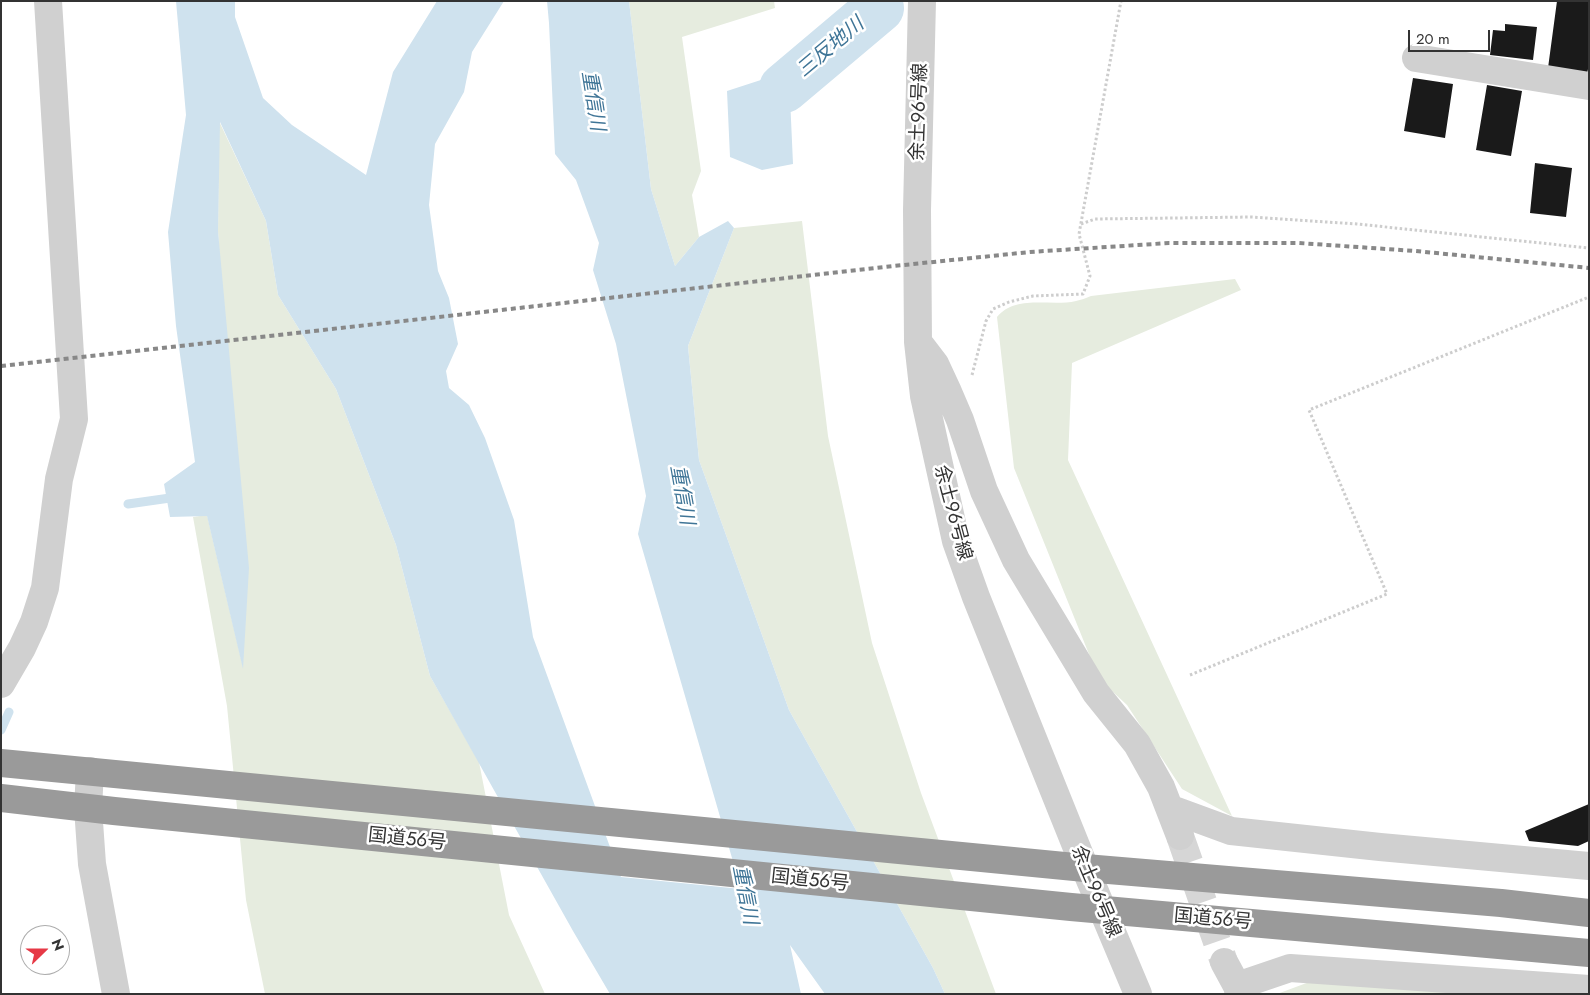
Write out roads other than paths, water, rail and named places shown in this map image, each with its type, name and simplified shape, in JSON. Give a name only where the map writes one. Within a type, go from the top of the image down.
[{"type":"highway","name":"国道56号","points":[[1,763],[1085,868],[1501,903],[1589,913]]},
{"type":"highway","name":"国道56号","points":[[1,798],[1071,907],[1589,953]]},
{"type":"street","points":[[1,684],[22,648],[34,622],[45,588],[58,479],[74,419],[48,1]]},
{"type":"street","name":"余土96号線","points":[[922,1],[917,210],[918,342],[924,396],[956,540],[987,625],[1138,994]]},
{"type":"street","points":[[1416,58],[1589,86]]},
{"type":"street","points":[[918,342],[935,364],[960,420],[984,491],[1016,560],[1096,693],[1137,744],[1161,787],[1180,836]]},
{"type":"street","points":[[100,772],[101,809],[92,864],[116,994]]},
{"type":"street","points":[[1171,809],[1231,831],[1589,866]]},
{"type":"street","points":[[1224,962],[1238,990],[1290,968],[1589,990]]},
{"type":"water","name":"重信川","points":[[176,1],[235,1],[235,17],[263,98],[292,125],[366,175],[393,72],[437,1],[504,1],[472,52],[464,92],[435,144],[429,205],[438,271],[449,298],[458,344],[446,371],[449,388],[469,405],[485,438],[514,520],[533,637],[621,877],[741,889],[638,534],[646,496],[616,344],[593,270],[599,243],[576,180],[555,154],[547,1],[629,1],[651,189],[675,266],[699,237],[728,221],[734,228],[688,346],[699,460],[789,710],[933,968],[945,994],[825,994],[790,945],[801,994],[610,994],[430,676],[396,545],[336,389],[278,295],[266,221],[220,122],[218,231],[249,568],[243,669],[207,516],[170,517],[164,484],[195,462],[176,326],[168,232],[186,115]]},
{"type":"water","points":[[767,78],[776,80],[790,97],[793,164],[762,170],[730,157],[727,91]]},
{"type":"waterway","name":"三反地川","points":[[784,88],[879,8]]},
{"type":"waterway","points":[[128,504],[177,497]]},
{"type":"waterway","points":[[1,730],[9,712]]},
{"type":"tunnel","points":[[1180,836],[1224,962]]},
{"type":"railway","points":[[1,366],[894,266],[1030,252],[1169,243],[1299,243],[1415,251],[1589,268]]}]
